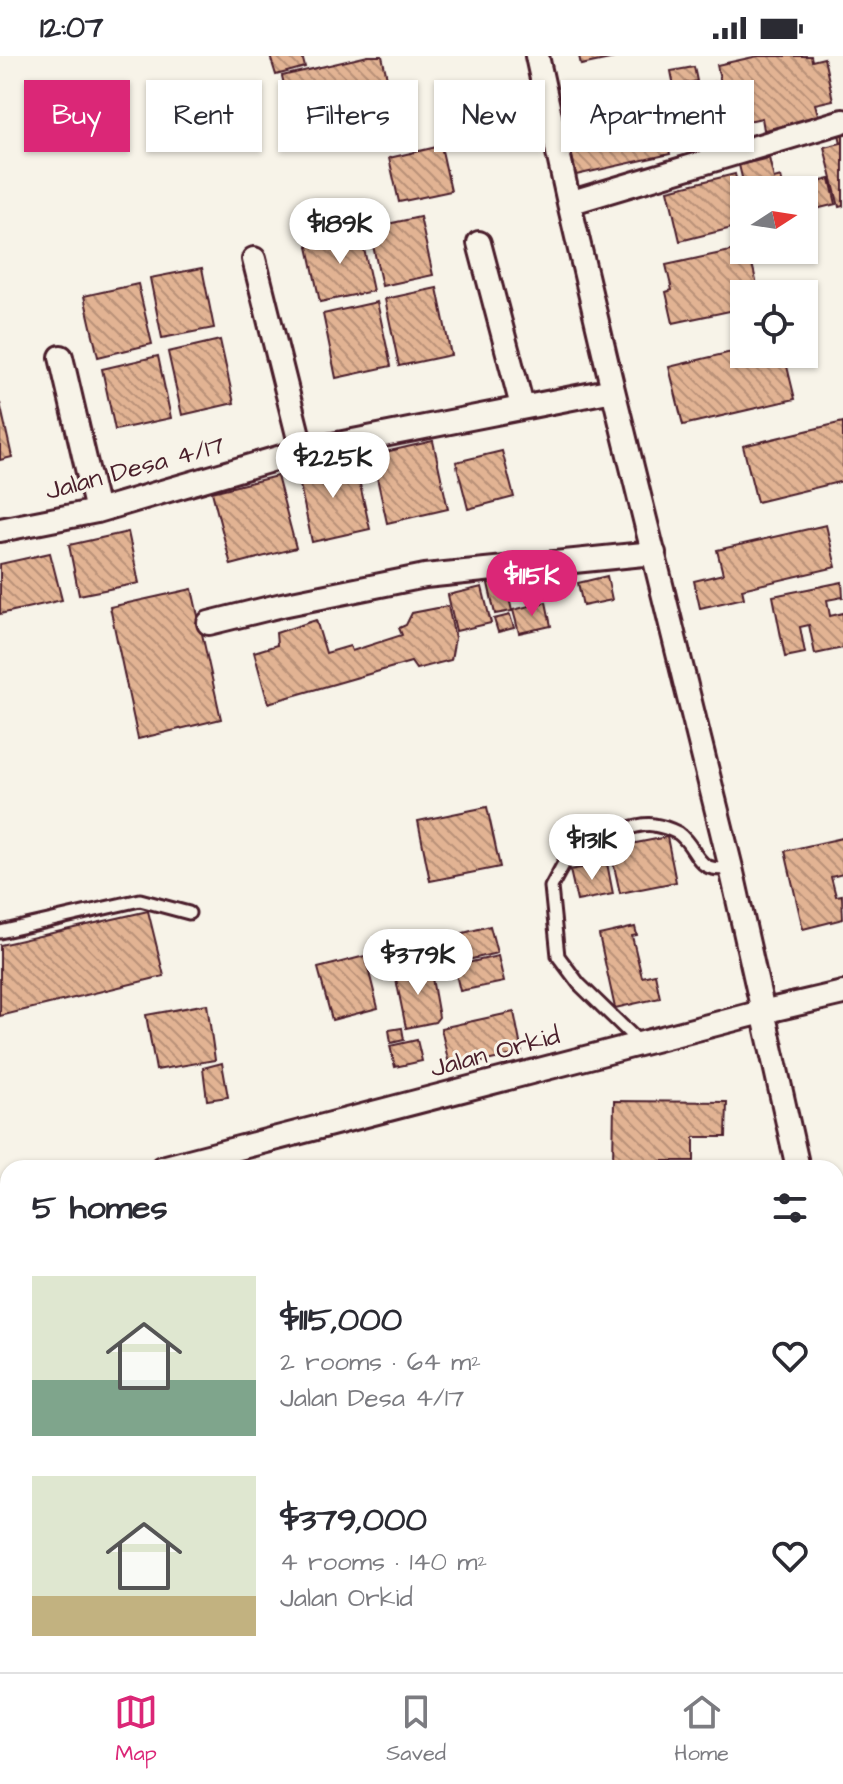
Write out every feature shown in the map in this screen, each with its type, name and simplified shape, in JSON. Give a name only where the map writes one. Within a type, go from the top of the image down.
[{"type":"street","points":[[537,56],[613,390],[731,868],[796,1160]]},
{"type":"street","points":[[569,203],[843,121]]},
{"type":"street","points":[[479,243],[522,406]]},
{"type":"street","points":[[254,259],[302,451]]},
{"type":"street","points":[[61,357],[97,511]]},
{"type":"street","name":"Jalan Desa 4/17","points":[[0,530],[97,511],[302,451],[613,390]]},
{"type":"street","points":[[209,623],[425,576],[654,553]]},
{"type":"street","name":"Jalan Orkid","points":[[193,1160],[843,993]]},
{"type":"lane","points":[[640,1043],[579,984],[558,956],[551,887],[571,850],[628,828],[651,824],[677,833],[706,866],[718,870],[731,868]]},
{"type":"lane","points":[[0,932],[140,900],[189,913]]},
{"type":"building","points":[[270,56],[302,56],[305,67],[276,75]]},
{"type":"building","points":[[368,56],[382,56],[388,80],[283,80],[282,76]]},
{"type":"building","points":[[579,56],[624,56],[581,65]]},
{"type":"building","points":[[758,56],[811,56],[812,61],[824,58],[833,100],[815,104],[819,118],[764,130],[762,118],[754,120],[754,80],[720,80],[717,65]]},
{"type":"building","points":[[694,67],[697,80],[673,80],[671,71]]},
{"type":"building","points":[[843,133],[843,206],[839,207],[824,147],[841,143],[839,134]]},
{"type":"building","points":[[434,148],[434,152],[442,152],[451,191],[399,202],[389,158]]},
{"type":"building","points":[[571,152],[670,152],[670,154],[576,175]]},
{"type":"building","points":[[769,158],[773,176],[742,176],[739,165]]},
{"type":"building","points":[[735,174],[730,176],[730,228],[680,241],[668,190]]},
{"type":"building","points":[[830,179],[836,204],[818,208],[818,182]]},
{"type":"building","points":[[420,217],[433,275],[382,286],[369,228]]},
{"type":"building","points":[[360,230],[373,291],[320,302],[307,242]]},
{"type":"building","points":[[730,251],[730,264],[752,264],[756,280],[730,280],[730,311],[673,323],[666,292],[672,290],[666,265]]},
{"type":"building","points":[[202,268],[214,328],[162,338],[150,278]]},
{"type":"building","points":[[138,284],[152,344],[98,357],[84,296]]},
{"type":"building","points":[[437,288],[451,355],[399,366],[385,299]]},
{"type":"building","points":[[377,302],[391,366],[336,378],[323,314]]},
{"type":"building","points":[[220,340],[234,403],[182,415],[168,352]]},
{"type":"building","points":[[730,352],[730,368],[787,368],[795,399],[683,425],[669,367]]},
{"type":"building","points":[[158,356],[171,418],[115,430],[102,369]]},
{"type":"building","points":[[0,403],[12,457],[0,460]]},
{"type":"building","points":[[843,422],[843,481],[757,502],[743,446]]},
{"type":"building","points":[[433,441],[448,509],[387,523],[372,455]]},
{"type":"building","points":[[502,451],[514,497],[468,509],[456,462]]},
{"type":"building","points":[[354,458],[370,529],[312,542],[297,471]]},
{"type":"building","points":[[277,476],[296,548],[231,565],[212,492]]},
{"type":"building","points":[[826,525],[836,567],[742,589],[744,598],[700,608],[694,581],[723,574],[717,550]]},
{"type":"building","points":[[128,532],[139,583],[79,595],[69,545]]},
{"type":"building","points":[[50,553],[62,600],[0,614],[0,564]]},
{"type":"building","points":[[504,576],[512,611],[495,614],[487,579]]},
{"type":"building","points":[[607,576],[612,600],[583,606],[578,583]]},
{"type":"building","points":[[842,582],[843,597],[827,600],[830,616],[843,613],[843,648],[815,654],[809,625],[800,627],[805,653],[785,657],[773,596]]},
{"type":"building","points":[[482,587],[491,623],[456,631],[448,595]]},
{"type":"building","points":[[192,589],[221,719],[138,739],[110,607]]},
{"type":"building","points":[[546,602],[551,626],[519,633],[513,610]]},
{"type":"building","points":[[448,606],[455,638],[451,660],[416,669],[411,662],[268,703],[254,652],[277,645],[276,633],[316,620],[326,653],[350,646],[352,651],[402,635],[399,628],[406,625],[412,613]]},
{"type":"building","points":[[510,615],[514,628],[498,632],[494,619]]},
{"type":"building","points":[[487,807],[500,867],[430,881],[418,821]]},
{"type":"building","points":[[667,837],[676,882],[620,893],[610,848]]},
{"type":"building","points":[[842,838],[843,874],[831,877],[836,896],[842,895],[843,919],[803,929],[785,851]]},
{"type":"building","points":[[607,863],[613,894],[577,901],[570,870]]},
{"type":"building","points":[[148,911],[164,976],[0,1016],[0,945]]},
{"type":"building","points":[[490,926],[497,953],[455,963],[448,937]]},
{"type":"building","points":[[635,927],[637,935],[632,936],[642,977],[655,974],[660,998],[615,1008],[599,935]]},
{"type":"building","points":[[365,956],[378,1008],[332,1020],[318,968]]},
{"type":"building","points":[[498,956],[504,982],[460,991],[454,966]]},
{"type":"building","points":[[430,967],[439,1017],[435,1022],[406,1028],[395,974]]},
{"type":"building","points":[[207,1004],[215,1060],[156,1070],[146,1015]]},
{"type":"building","points":[[514,1012],[522,1053],[450,1069],[441,1028]]},
{"type":"building","points":[[402,1028],[404,1040],[391,1043],[389,1030]]},
{"type":"building","points":[[417,1040],[422,1061],[395,1067],[390,1046]]},
{"type":"building","points":[[222,1063],[228,1097],[207,1100],[203,1068]]},
{"type":"building","points":[[614,1101],[727,1102],[726,1137],[694,1137],[694,1160],[613,1160]]}]
